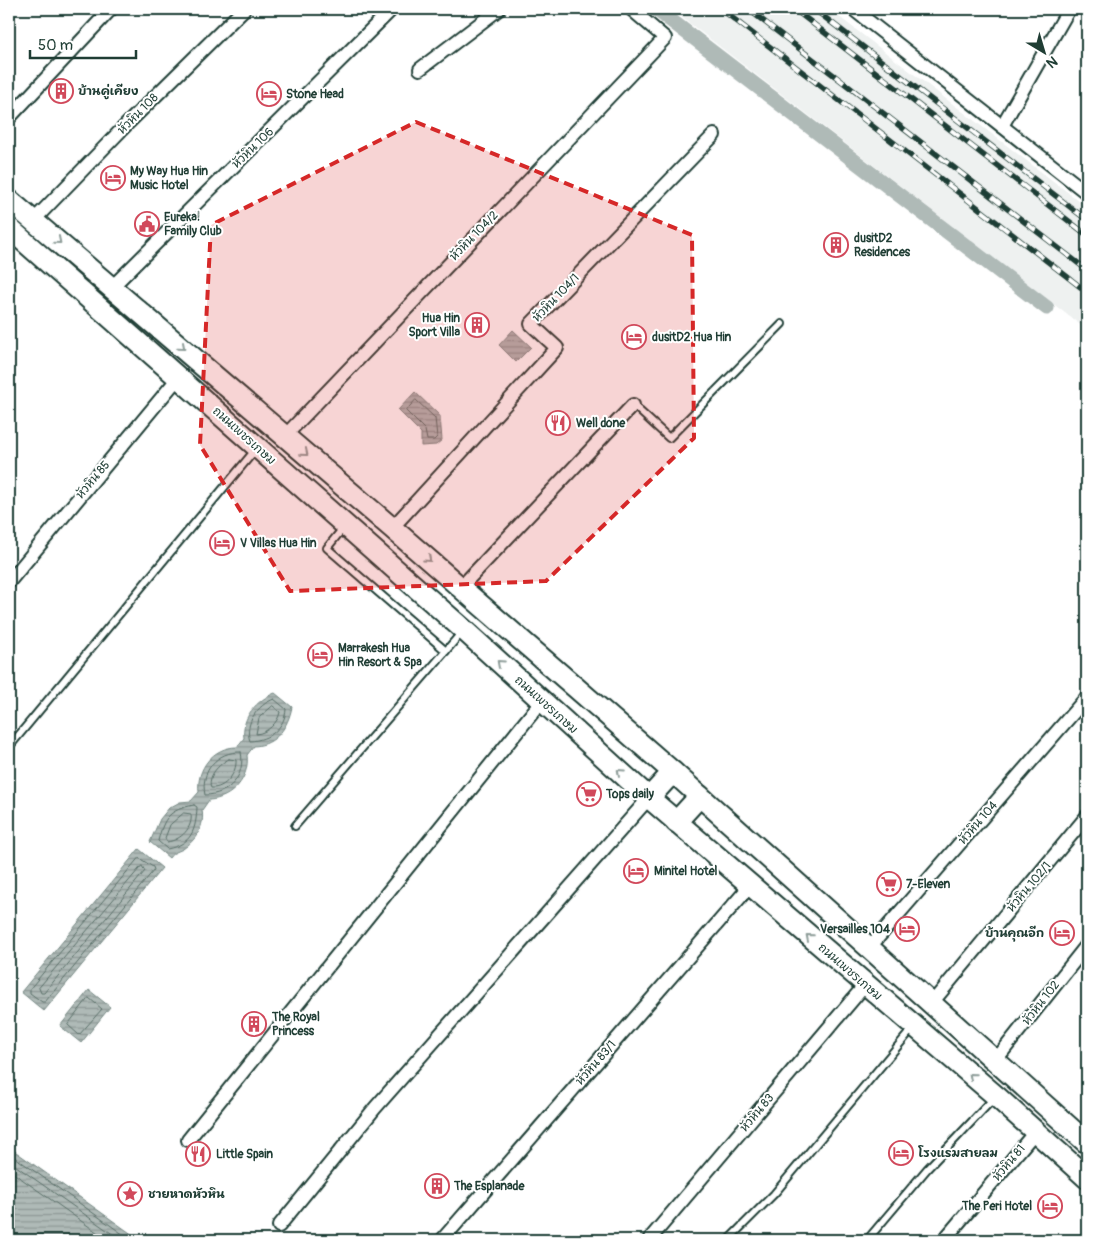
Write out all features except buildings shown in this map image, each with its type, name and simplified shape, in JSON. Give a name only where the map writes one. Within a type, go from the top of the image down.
[{"type":"main road","name":"ถนนเพชรเกษม","points":[[9,200],[673,772],[868,949],[1087,1143]]},
{"type":"main road","name":"ถนนเพชรเกษม","points":[[9,228],[464,630],[676,822],[996,1096],[1087,1178]]},
{"type":"main road","points":[[649,798],[673,772]]},
{"type":"main road","points":[[676,822],[700,796]]},
{"type":"street","points":[[9,118],[111,9]]},
{"type":"street","name":"หัวหิน 108","points":[[34,220],[129,122],[244,9]]},
{"type":"street","name":"หัวหิน 106","points":[[112,287],[392,9]]},
{"type":"street","points":[[420,70],[499,9]]},
{"type":"street","name":"หัวหิน 104/2","points":[[285,436],[665,38],[631,9]]},
{"type":"street","points":[[853,9],[1087,193]]},
{"type":"street","points":[[1002,126],[1069,9]]},
{"type":"street","name":"หัวหิน 104/1","points":[[392,528],[557,348],[531,324],[714,136]]},
{"type":"street","name":"หัวหิน 85","points":[[9,582],[178,378]]},
{"type":"street","points":[[460,588],[633,405]]},
{"type":"street","name":"หัวหิน 104","points":[[868,949],[1087,697]]},
{"type":"street","points":[[188,1140],[542,701]]},
{"type":"street","points":[[279,1226],[375,1108],[649,798]]},
{"type":"street","name":"หัวหิน 102/1","points":[[932,1004],[1087,816]]},
{"type":"street","name":"หัวหิน 83/1","points":[[442,1240],[750,886]]},
{"type":"street","name":"หัวหิน 102","points":[[995,1062],[1087,945]]},
{"type":"street","name":"หัวหิน 83","points":[[649,1240],[865,985]]},
{"type":"street","name":"หัวหิน 81","points":[[944,1240],[1035,1132]]},
{"type":"lane","points":[[633,405],[669,438],[782,324]]},
{"type":"lane","points":[[9,747],[257,448]]},
{"type":"lane","points":[[345,526],[327,548],[446,651]]},
{"type":"lane","points":[[295,826],[464,630]]},
{"type":"lane","points":[[728,1240],[774,1194],[914,1027]]},
{"type":"lane","points":[[867,1240],[927,1169],[996,1096]]},
{"type":"highlighted area","points":[[416,122],[692,235],[694,438],[546,581],[290,591],[200,445],[211,225]]},
{"type":"shaded area","points":[[671,9],[829,9],[1087,207],[1087,330]]},
{"type":"water","points":[[513,330],[531,347],[516,362],[499,345]]},
{"type":"water","points":[[415,392],[440,416],[442,440],[436,445],[421,446],[421,433],[398,410]]},
{"type":"water","points":[[275,693],[292,707],[284,728],[280,734],[269,742],[254,746],[247,755],[246,772],[238,786],[225,796],[209,800],[202,810],[201,827],[196,837],[169,858],[150,842],[160,819],[169,808],[180,802],[191,801],[199,792],[200,775],[208,761],[221,751],[237,747],[244,738],[245,723],[252,710],[262,700]]},
{"type":"water","points":[[139,849],[162,868],[44,1011],[21,992]]},
{"type":"water","points":[[89,990],[110,1007],[81,1043],[60,1026]]},
{"type":"water","points":[[9,1147],[140,1240],[9,1240]]},
{"type":"waterway","points":[[656,9],[1047,308]]},
{"type":"railway","points":[[721,9],[1087,292]]},
{"type":"railway","points":[[748,9],[1087,270]]},
{"type":"railway","points":[[794,9],[1087,235]]},
{"type":"railway","points":[[814,9],[1087,220]]},
{"type":"place","name":"บ้านคู่เคียง","points":[[61,91]]},
{"type":"place","name":"Stone Head","points":[[269,94]]},
{"type":"place","name":"My Way Hua Hin Music Hotel","points":[[113,178]]},
{"type":"place","name":"Eureka! Family Club","points":[[147,224]]},
{"type":"place","name":"dusitD2 Residences","points":[[836,245]]},
{"type":"place","name":"Hua Hin Sport Villa","points":[[477,325]]},
{"type":"place","name":"dusitD2 Hua Hin","points":[[634,337]]},
{"type":"place","name":"Well done","points":[[558,423]]},
{"type":"place","name":"V Villas Hua Hin","points":[[222,543]]},
{"type":"place","name":"Marrakesh Hua Hin Resort & Spa","points":[[320,655]]},
{"type":"place","name":"Tops daily","points":[[589,794]]},
{"type":"place","name":"Minitel Hotel","points":[[636,871]]},
{"type":"place","name":"7-Eleven","points":[[889,884]]},
{"type":"place","name":"Versailles 104","points":[[907,929]]},
{"type":"place","name":"บ้านคุณอีก","points":[[1062,933]]},
{"type":"place","name":"The Royal Princess","points":[[254,1024]]},
{"type":"place","name":"โรงแรมสายลม","points":[[901,1153]]},
{"type":"place","name":"Little Spain","points":[[198,1154]]},
{"type":"place","name":"The Esplanade","points":[[437,1186]]},
{"type":"place","name":"ชายหาดหัวหิน","points":[[130,1194]]},
{"type":"place","name":"The Peri Hotel","points":[[1050,1206]]}]
